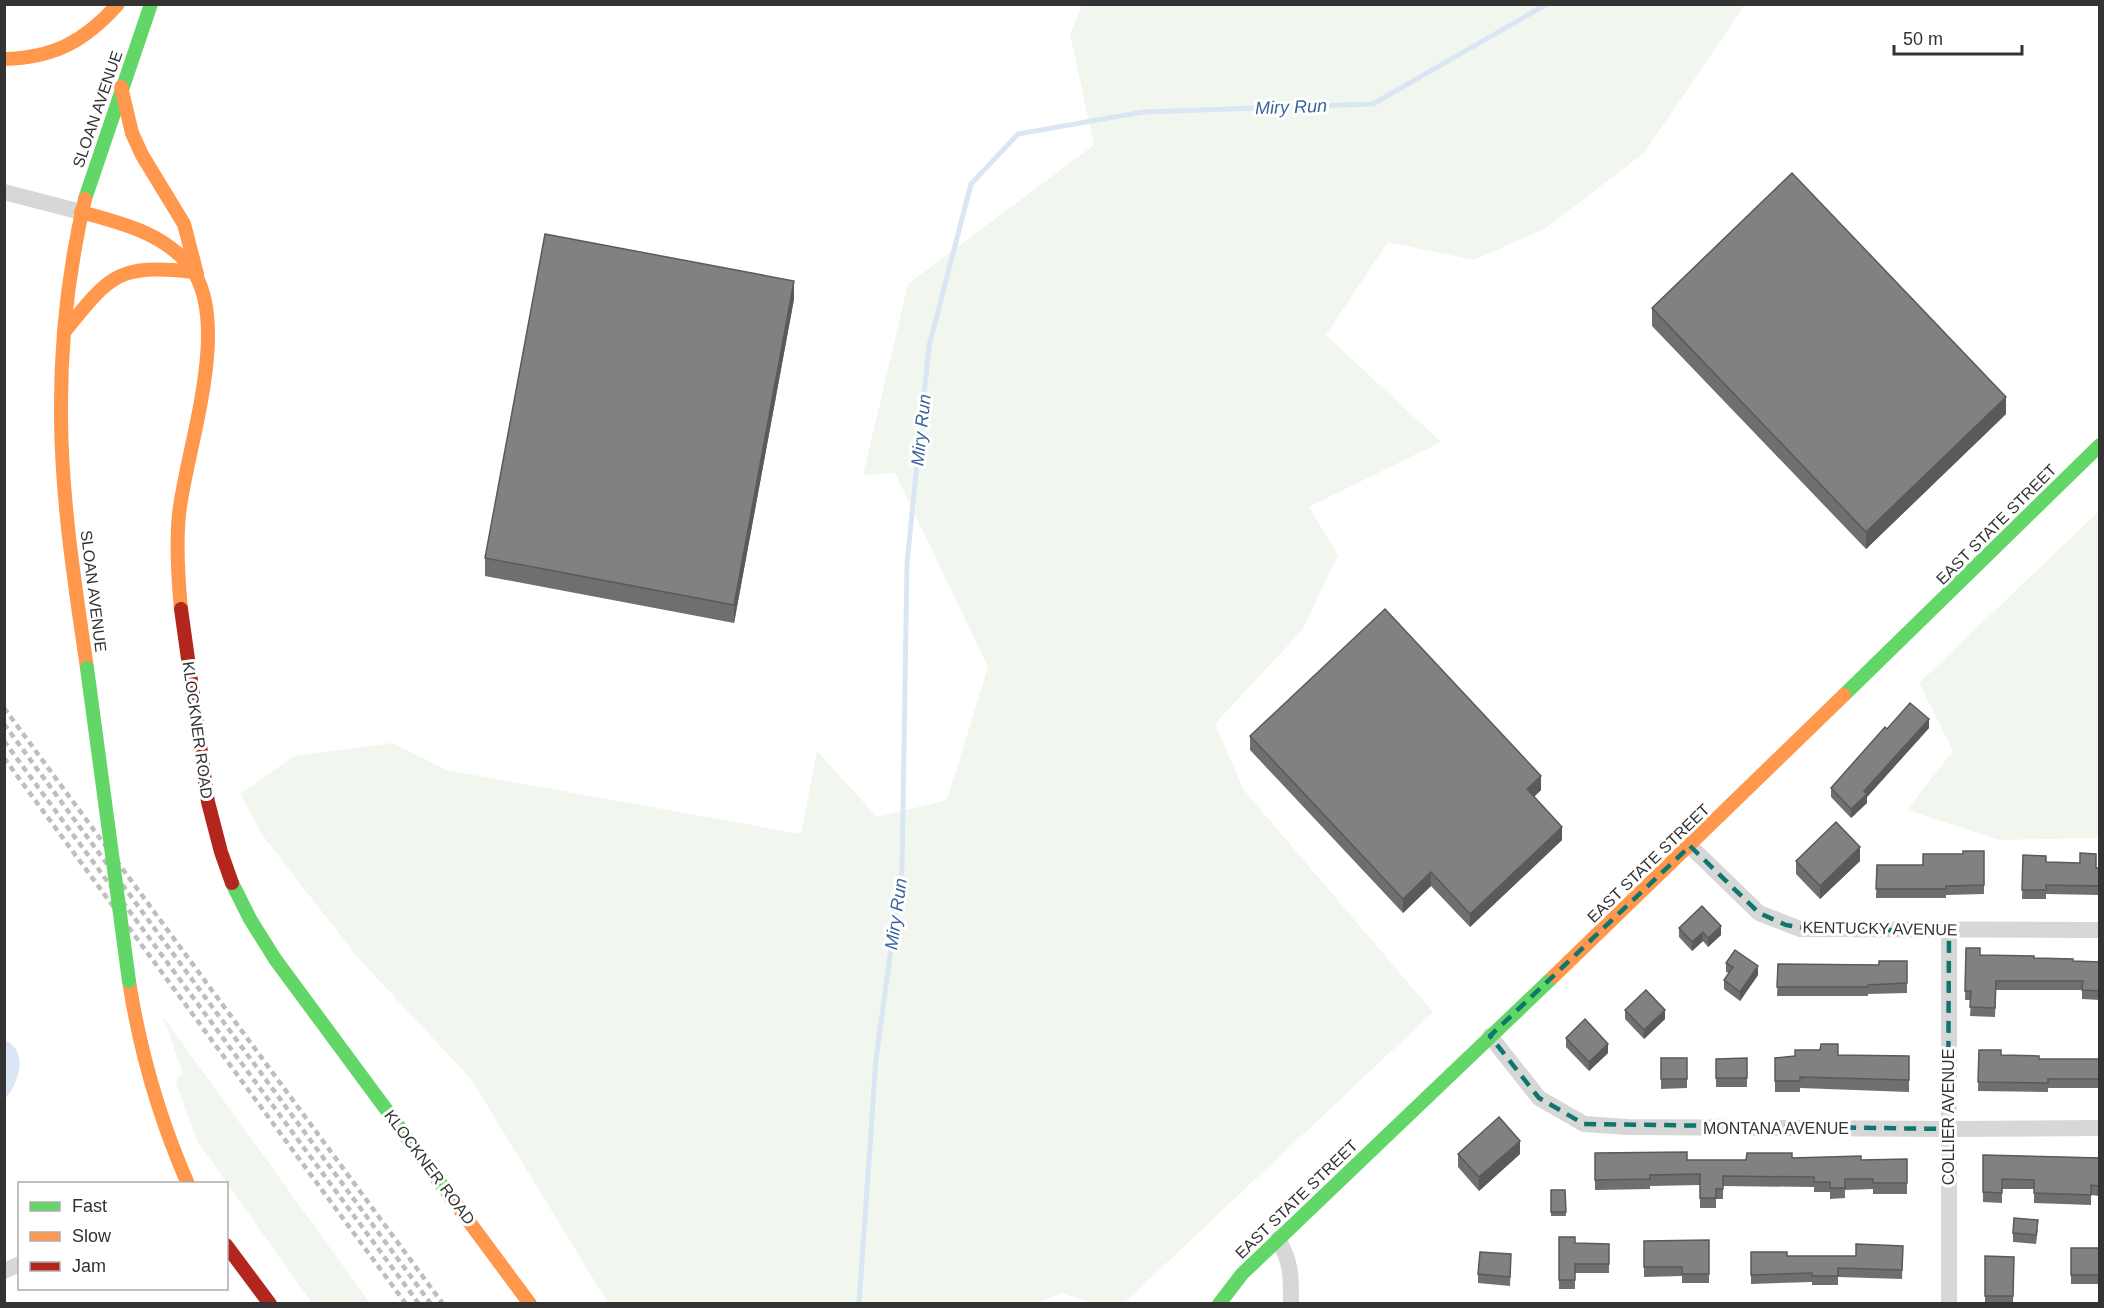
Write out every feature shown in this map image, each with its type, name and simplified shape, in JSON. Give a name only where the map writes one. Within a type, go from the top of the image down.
[{"type":"main road","points":[[4,59],[38,57],[72,45],[94,30],[118,4]]},
{"type":"main road","name":"SLOAN AVENUE","points":[[151,4],[95,161],[81,212],[70,277],[65,331],[62,452],[72,559],[133,1008],[146,1072],[168,1140],[187,1182]]},
{"type":"main road","name":"KLOCKNER ROAD","points":[[121,87],[136,143],[184,224],[206,310],[207,344],[204,374],[182,494],[177,550],[186,650],[205,780],[214,827],[224,860],[245,910],[275,959],[530,1304]]},
{"type":"main road","points":[[81,212],[121,222],[145,233],[174,252],[196,277]]},
{"type":"main road","points":[[65,331],[100,288],[119,275],[149,268],[196,277]]},
{"type":"main road","name":"EAST STATE STREET","points":[[1219,1304],[1242,1274],[1690,846],[2100,445]]},
{"type":"main road","points":[[228,1248],[270,1304]]},
{"type":"street","points":[[4,192],[81,212]]},
{"type":"street","name":"KENTUCKY AVENUE","points":[[1690,846],[1759,913],[1800,929],[2100,930]]},
{"type":"street","name":"COLLIER AVENUE","points":[[1949,930],[1949,1304]]},
{"type":"street","name":"MONTANA AVENUE","points":[[1490,1036],[1539,1098],[1584,1124],[1628,1127],[1948,1130],[2100,1128]]},
{"type":"street","points":[[1278,1239],[1291,1267],[1291,1304]]},
{"type":"street","points":[[4,1271],[18,1265]]},
{"type":"highlighted area","points":[[1690,846],[1759,913],[1786,925],[1817,930],[1949,930],[1948,1129],[1584,1124],[1539,1098],[1490,1036]]},
{"type":"shaded area","points":[[1082,5],[1745,5],[1644,153],[1546,228],[1474,260],[1388,242],[1326,335],[1441,442],[1309,507],[1338,555],[1303,629],[1215,724],[1243,789],[1433,1012],[1124,1303],[1091,1303],[1062,1293],[1035,1304],[608,1303],[471,1079],[358,958],[263,836],[240,794],[294,756],[392,743],[446,770],[801,834],[817,751],[877,817],[947,800],[988,667],[895,473],[863,475],[908,284],[1094,145],[1070,34]]},
{"type":"shaded area","points":[[2099,511],[2099,838],[1999,840],[1907,810],[1953,751],[1919,683]]},
{"type":"shaded area","points":[[162,1015],[370,1303],[312,1303],[197,1141],[176,1083],[178,1076],[183,1073]]},
{"type":"water","points":[[5,1040],[13,1045],[17,1052],[19,1068],[14,1085],[5,1099]]},
{"type":"building","points":[[1792,173],[2006,397],[1866,532],[1652,308]]},
{"type":"building","points":[[545,234],[794,281],[734,605],[485,558]]},
{"type":"building","points":[[1385,609],[1541,776],[1527,789],[1562,827],[1470,914],[1431,872],[1403,899],[1250,736]]},
{"type":"building","points":[[1910,703],[1929,719],[1864,791],[1867,794],[1851,809],[1831,788],[1885,727],[1887,729]]},
{"type":"building","points":[[1836,822],[1860,847],[1820,886],[1796,861]]},
{"type":"building","points":[[1963,851],[1984,851],[1984,885],[1946,886],[1946,889],[1876,889],[1877,865],[1923,865],[1923,854],[1963,854]]},
{"type":"building","points":[[2080,853],[2096,854],[2096,868],[2100,868],[2100,886],[2046,885],[2046,890],[2022,890],[2023,855],[2046,856],[2046,862],[2080,863]]},
{"type":"building","points":[[1702,906],[1721,926],[1708,938],[1703,932],[1692,942],[1679,928]]},
{"type":"building","points":[[1966,948],[1980,948],[1980,955],[2034,956],[2034,958],[2100,962],[2100,991],[2082,990],[2083,981],[1996,981],[1995,1008],[1970,1007],[1971,991],[1965,991]]},
{"type":"building","points":[[1735,950],[1758,966],[1740,992],[1724,980],[1733,967],[1726,963]]},
{"type":"building","points":[[1879,961],[1907,961],[1907,983],[1868,985],[1868,987],[1777,987],[1778,964],[1879,965]]},
{"type":"building","points":[[1646,990],[1665,1010],[1644,1030],[1625,1010]]},
{"type":"building","points":[[1585,1019],[1608,1044],[1589,1062],[1566,1038]]},
{"type":"building","points":[[1821,1044],[1838,1044],[1838,1055],[1909,1056],[1909,1080],[1800,1077],[1800,1081],[1775,1081],[1775,1058],[1795,1056],[1795,1050],[1820,1050]]},
{"type":"building","points":[[1979,1050],[2001,1050],[2001,1055],[2039,1056],[2039,1059],[2100,1059],[2100,1079],[2048,1079],[2048,1083],[1978,1082]]},
{"type":"building","points":[[1661,1058],[1687,1058],[1687,1079],[1661,1079]]},
{"type":"building","points":[[1747,1058],[1747,1078],[1716,1078],[1716,1059]]},
{"type":"building","points":[[1499,1117],[1520,1141],[1479,1177],[1458,1154]]},
{"type":"building","points":[[1687,1152],[1687,1160],[1746,1160],[1747,1153],[1792,1153],[1792,1158],[1861,1156],[1861,1160],[1907,1159],[1907,1183],[1873,1183],[1873,1179],[1845,1179],[1845,1188],[1830,1188],[1830,1182],[1814,1182],[1814,1177],[1723,1176],[1723,1189],[1716,1189],[1716,1198],[1700,1198],[1700,1174],[1650,1175],[1650,1179],[1595,1180],[1595,1153]]},
{"type":"building","points":[[1983,1155],[2100,1158],[2100,1186],[2091,1185],[2091,1195],[2034,1193],[2034,1180],[2002,1179],[2002,1193],[1983,1192]]},
{"type":"building","points":[[1551,1190],[1565,1190],[1566,1212],[1551,1212]]},
{"type":"building","points":[[2014,1218],[2038,1220],[2036,1235],[2013,1233]]},
{"type":"building","points":[[1559,1237],[1575,1237],[1575,1243],[1609,1244],[1609,1264],[1575,1264],[1575,1280],[1559,1280]]},
{"type":"building","points":[[1709,1240],[1709,1274],[1682,1274],[1682,1267],[1644,1267],[1644,1241]]},
{"type":"building","points":[[1856,1244],[1903,1246],[1902,1270],[1838,1268],[1838,1276],[1812,1276],[1812,1273],[1751,1275],[1751,1252],[1787,1252],[1787,1256],[1856,1256]]},
{"type":"building","points":[[2071,1248],[2100,1248],[2100,1275],[2071,1275]]},
{"type":"building","points":[[1480,1252],[1511,1254],[1510,1277],[1478,1274]]},
{"type":"building","points":[[1985,1256],[2014,1257],[2013,1296],[1985,1296]]},
{"type":"waterway","name":"Miry Run","points":[[859,1304],[876,1059],[902,868],[907,563],[929,346],[971,184],[1018,134],[1143,112],[1373,104],[1547,4]]},
{"type":"railway","points":[[4,708],[443,1304]]},
{"type":"railway","points":[[4,724],[431,1304]]},
{"type":"railway","points":[[4,741],[419,1304]]},
{"type":"railway","points":[[4,758],[406,1304]]},
{"type":"traffic: fast","points":[[85,199],[151,4]]},
{"type":"traffic: fast","points":[[1844,695],[2100,445]]},
{"type":"traffic: fast","points":[[87,668],[129,981]]},
{"type":"traffic: fast","points":[[232,883],[250,919],[275,959],[453,1200]]},
{"type":"traffic: fast","points":[[1219,1304],[1242,1274],[1554,976]]},
{"type":"traffic: slow","points":[[4,59],[38,55],[67,45],[93,28],[118,4]]},
{"type":"traffic: slow","points":[[121,87],[132,133],[142,155],[184,224],[197,274]]},
{"type":"traffic: slow","points":[[85,199],[66,308],[61,420],[67,513],[87,668]]},
{"type":"traffic: slow","points":[[81,212],[140,230],[166,245],[189,265],[202,289],[207,318],[207,351],[204,386],[179,514],[178,562],[181,609]]},
{"type":"traffic: slow","points":[[65,331],[94,297],[118,277],[148,270],[193,272]]},
{"type":"traffic: slow","points":[[1554,976],[1844,695]]},
{"type":"traffic: slow","points":[[129,981],[152,1084],[168,1134],[187,1182]]},
{"type":"traffic: slow","points":[[453,1200],[530,1304]]},
{"type":"traffic: jam","points":[[181,609],[208,802],[232,883]]},
{"type":"traffic: jam","points":[[228,1248],[270,1304]]}]
